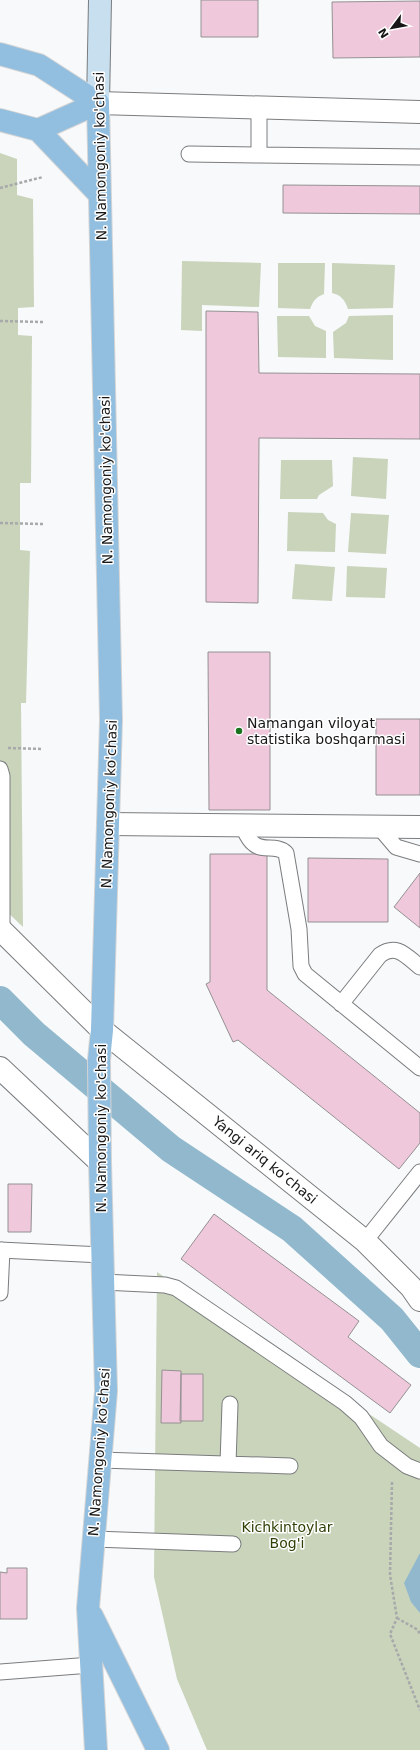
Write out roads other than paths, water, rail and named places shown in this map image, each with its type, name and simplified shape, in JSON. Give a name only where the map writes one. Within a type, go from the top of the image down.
[{"type":"main road","name":"N. Namongoniy ko'chasi","points":[[96,1750],[88,1608],[106,1391],[99,1060],[102,1030],[111,720],[98,103],[100,0]]},
{"type":"main road","points":[[0,54],[39,65],[98,103]]},
{"type":"main road","points":[[38,130],[98,103]]},
{"type":"main road","points":[[0,120],[38,130],[100,195]]},
{"type":"main road","points":[[88,1608],[158,1750]]},
{"type":"street","points":[[98,103],[420,112]]},
{"type":"street","points":[[108,824],[420,827]]},
{"type":"street","name":"Yangi ariq ko‘chasi","points":[[1,930],[102,1030],[366,1241],[411,1287],[420,1300]]},
{"type":"street","points":[[0,1068],[100,1162]]},
{"type":"lane","points":[[259,155],[260,108]]},
{"type":"lane","points":[[190,154],[420,157]]},
{"type":"lane","points":[[0,768],[2,776],[1,930]]},
{"type":"lane","points":[[242,825],[252,843],[258,847],[281,849],[286,853],[299,929],[301,966],[305,974],[312,982],[420,1068]]},
{"type":"lane","points":[[379,827],[396,847],[420,854]]},
{"type":"lane","points":[[341,1004],[380,955],[387,950],[394,949],[401,952],[420,967]]},
{"type":"lane","points":[[366,1241],[420,1172]]},
{"type":"lane","points":[[0,1293],[1,1250],[102,1255]]},
{"type":"lane","points":[[103,1282],[164,1285],[176,1288],[345,1403],[361,1417],[382,1446],[391,1455],[407,1466],[420,1471]]},
{"type":"lane","points":[[228,1464],[230,1404]]},
{"type":"lane","points":[[100,1460],[290,1466]]},
{"type":"lane","points":[[94,1539],[233,1544]]},
{"type":"lane","points":[[0,1672],[91,1665]]},
{"type":"water","points":[[420,1553],[420,1613],[411,1602],[404,1583]]},
{"type":"waterway","points":[[0,1000],[34,1034],[171,1149],[292,1229],[392,1319],[420,1354]]},
{"type":"place","name":"Namangan viloyat statistika boshqarmasi","points":[[239,731]]},
{"type":"park label","name":"Kichkintoylar Bog'i","points":[[287,1536]]}]
